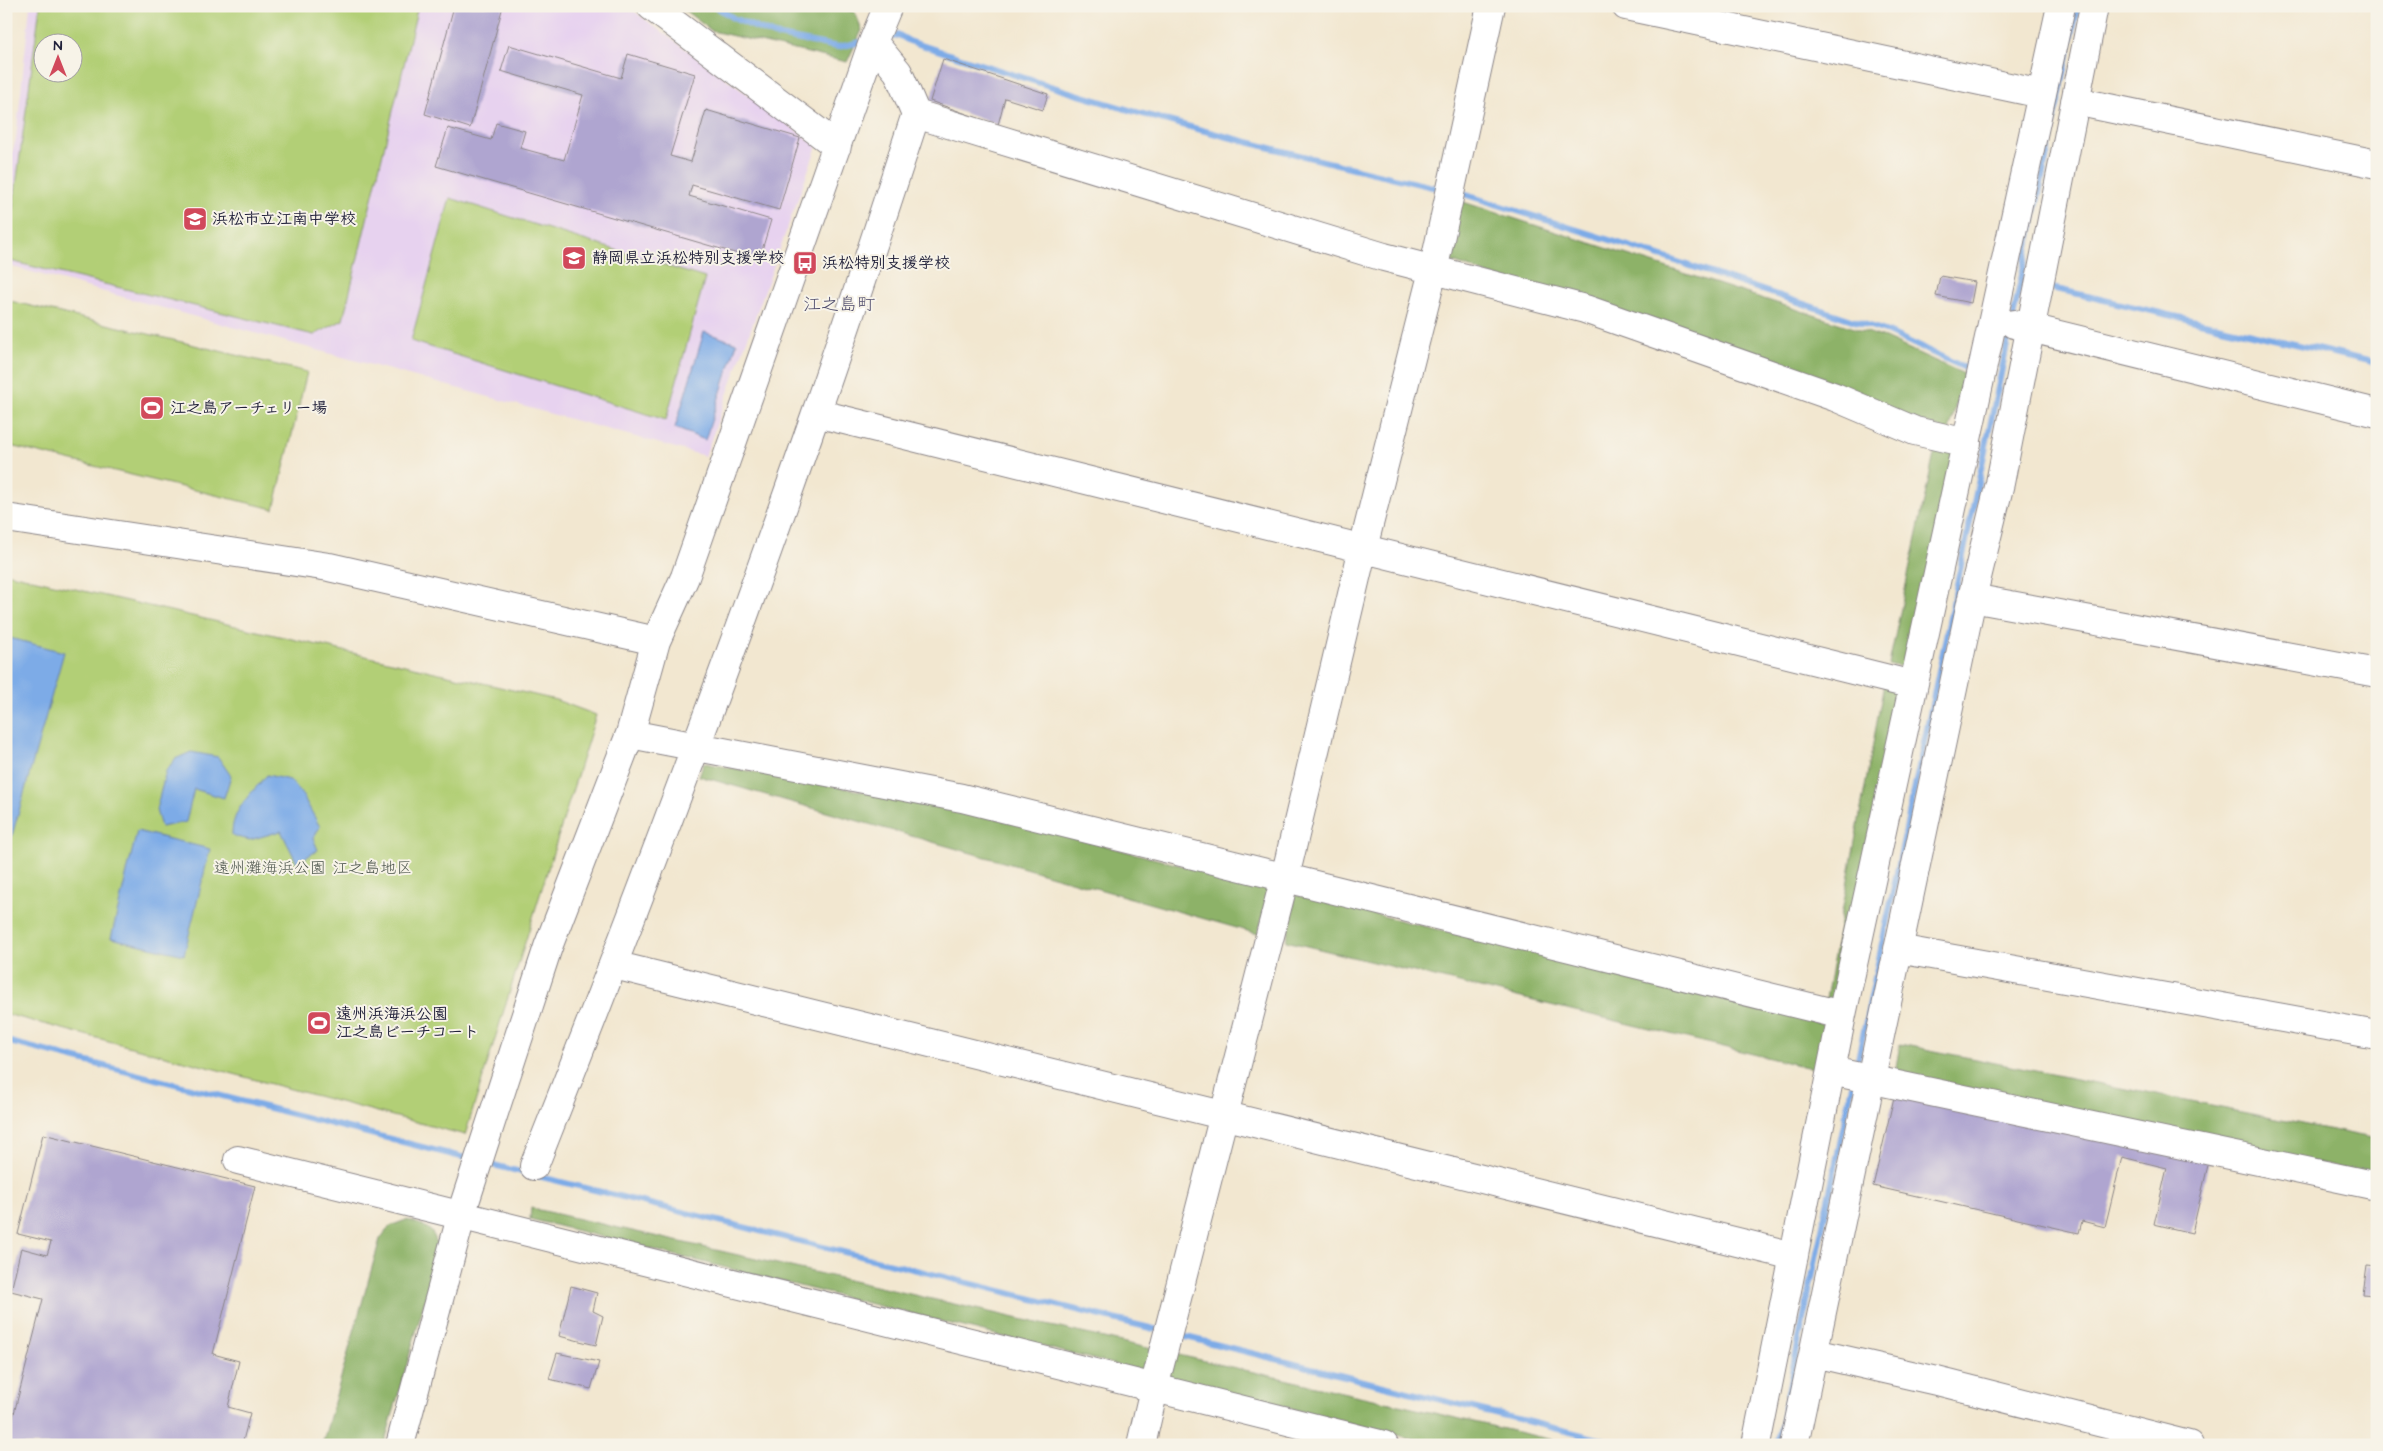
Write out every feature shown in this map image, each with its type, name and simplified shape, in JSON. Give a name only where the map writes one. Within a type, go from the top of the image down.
[{"type":"street","points":[[651,6],[837,146]]},
{"type":"street","points":[[400,1445],[463,1210],[548,947],[630,734],[656,641],[685,577],[873,42],[888,6]]},
{"type":"street","points":[[1142,1445],[1156,1382],[1285,876],[1363,548],[1433,271],[1491,6]]},
{"type":"street","points":[[1626,6],[2042,94]]},
{"type":"street","points":[[1794,1445],[1972,598],[2000,483],[2011,323],[2042,94],[2061,6]]},
{"type":"street","points":[[1756,1445],[1842,1015],[1967,443],[2011,323],[2075,101],[2094,6]]},
{"type":"street","points":[[534,1166],[614,965],[696,748],[816,413],[916,114],[898,72],[873,42]]},
{"type":"street","points":[[2075,101],[2377,164]]},
{"type":"street","points":[[916,114],[1433,271],[1585,309],[1835,397],[1914,431],[1967,443]]},
{"type":"street","points":[[2011,323],[2377,413]]},
{"type":"street","points":[[816,413],[1913,685]]},
{"type":"street","points":[[6,518],[329,567],[656,641]]},
{"type":"street","points":[[1972,598],[2377,673]]},
{"type":"street","points":[[630,734],[962,798],[1285,876],[1842,1015]]},
{"type":"street","points":[[1898,949],[2377,1035]]},
{"type":"street","points":[[614,965],[1794,1256]]},
{"type":"street","points":[[1831,1071],[2377,1186]]},
{"type":"street","points":[[238,1160],[463,1210],[1156,1382],[1384,1445]]},
{"type":"street","points":[[1814,1353],[1937,1381],[2189,1445]]},
{"type":"shaded area","points":[[30,6],[627,6],[817,146],[705,456],[6,265],[6,173],[16,139]]},
{"type":"green space","name":"浜松市立江南中学校","points":[[40,6],[418,6],[343,320],[314,335],[6,260],[32,66],[32,82],[82,82],[82,32],[37,32]]},
{"type":"green space","points":[[679,6],[830,6],[855,12],[862,30],[847,62],[712,31]]},
{"type":"green space","points":[[450,198],[705,278],[666,420],[411,341]]},
{"type":"green space","points":[[1457,200],[1885,338],[1964,374],[1949,431],[1444,259]]},
{"type":"green space","name":"江之島アーチェリー場","points":[[6,300],[307,372],[274,509],[6,445]]},
{"type":"green space","points":[[1936,445],[1958,451],[1911,670],[1889,664]]},
{"type":"green space","name":"遠州灘海浜公園 江之島地区","points":[[6,573],[556,700],[596,715],[465,1135],[6,1014]]},
{"type":"green space","points":[[1884,684],[1904,698],[1838,1002],[1826,999]]},
{"type":"green space","points":[[704,763],[960,809],[1270,888],[1258,934],[699,776]]},
{"type":"green space","points":[[1296,895],[1828,1025],[1819,1070],[1286,941]]},
{"type":"green space","points":[[1900,1044],[2377,1139],[2377,1176],[1895,1073]]},
{"type":"green space","points":[[531,1208],[1575,1445],[1438,1445],[530,1219]]},
{"type":"green space","points":[[406,1220],[420,1224],[430,1230],[435,1239],[438,1254],[384,1445],[322,1445],[380,1239],[390,1226]]},
{"type":"water","points":[[704,332],[737,343],[705,440],[675,428]]},
{"type":"water","points":[[6,637],[64,652],[6,857]]},
{"type":"water","points":[[191,752],[218,757],[231,776],[224,798],[194,789],[186,822],[161,827],[156,810],[166,771],[175,759]]},
{"type":"water","points":[[267,775],[290,780],[303,796],[320,827],[313,838],[318,850],[297,863],[281,831],[250,840],[232,836],[238,810]]},
{"type":"water","points":[[137,831],[210,849],[184,955],[111,938]]},
{"type":"building","points":[[454,6],[503,6],[470,128],[425,114]]},
{"type":"building","points":[[509,45],[621,78],[628,54],[695,74],[670,156],[691,162],[706,110],[800,138],[779,210],[692,185],[689,196],[771,220],[759,260],[436,166],[448,128],[491,140],[496,123],[525,131],[520,148],[564,160],[583,95],[501,71]]},
{"type":"building","points":[[943,59],[1048,94],[1043,110],[1005,98],[998,125],[930,101]]},
{"type":"building","points":[[1940,276],[1975,282],[1971,303],[1936,296]]},
{"type":"building","points":[[1896,1089],[2209,1161],[2192,1233],[2154,1224],[2167,1168],[2122,1157],[2105,1227],[2082,1221],[2079,1233],[1873,1186]]},
{"type":"building","points":[[43,1134],[255,1186],[213,1354],[239,1361],[228,1407],[250,1413],[242,1445],[6,1445],[43,1299],[11,1291],[21,1248],[47,1255],[51,1242],[18,1234]]},
{"type":"building","points":[[2367,1265],[2377,1266],[2377,1295],[2363,1294]]},
{"type":"building","points":[[571,1286],[597,1293],[593,1311],[603,1316],[596,1345],[559,1336]]},
{"type":"building","points":[[557,1353],[599,1362],[591,1389],[549,1379]]},
{"type":"waterway","points":[[715,6],[733,18],[774,35],[838,47],[866,41]]},
{"type":"waterway","points":[[2013,318],[2078,6]]},
{"type":"waterway","points":[[883,38],[899,35],[909,41],[936,50],[1129,110],[1247,142],[1445,190]]},
{"type":"waterway","points":[[1457,192],[1651,253],[1888,332],[1974,372]]},
{"type":"waterway","points":[[2052,288],[2377,363]]},
{"type":"waterway","points":[[1856,1069],[2010,330]]},
{"type":"waterway","points":[[6,1041],[473,1160]]},
{"type":"waterway","points":[[1777,1445],[1853,1081]]},
{"type":"waterway","points":[[485,1163],[1162,1331]]},
{"type":"waterway","points":[[1174,1334],[1623,1445]]},
{"type":"place","name":"浜松市立江南中学校","points":[[195,219]]},
{"type":"place","name":"静岡県立浜松特別支援学校","points":[[574,258]]},
{"type":"place","name":"浜松特別支援学校","points":[[805,263]]},
{"type":"place","name":"江之島アーチェリー場","points":[[152,408]]},
{"type":"place","name":"遠州浜海浜公園 江之島ビーチコート","points":[[319,1023]]},
{"type":"district","name":"江之島町","points":[[839,304]]}]
